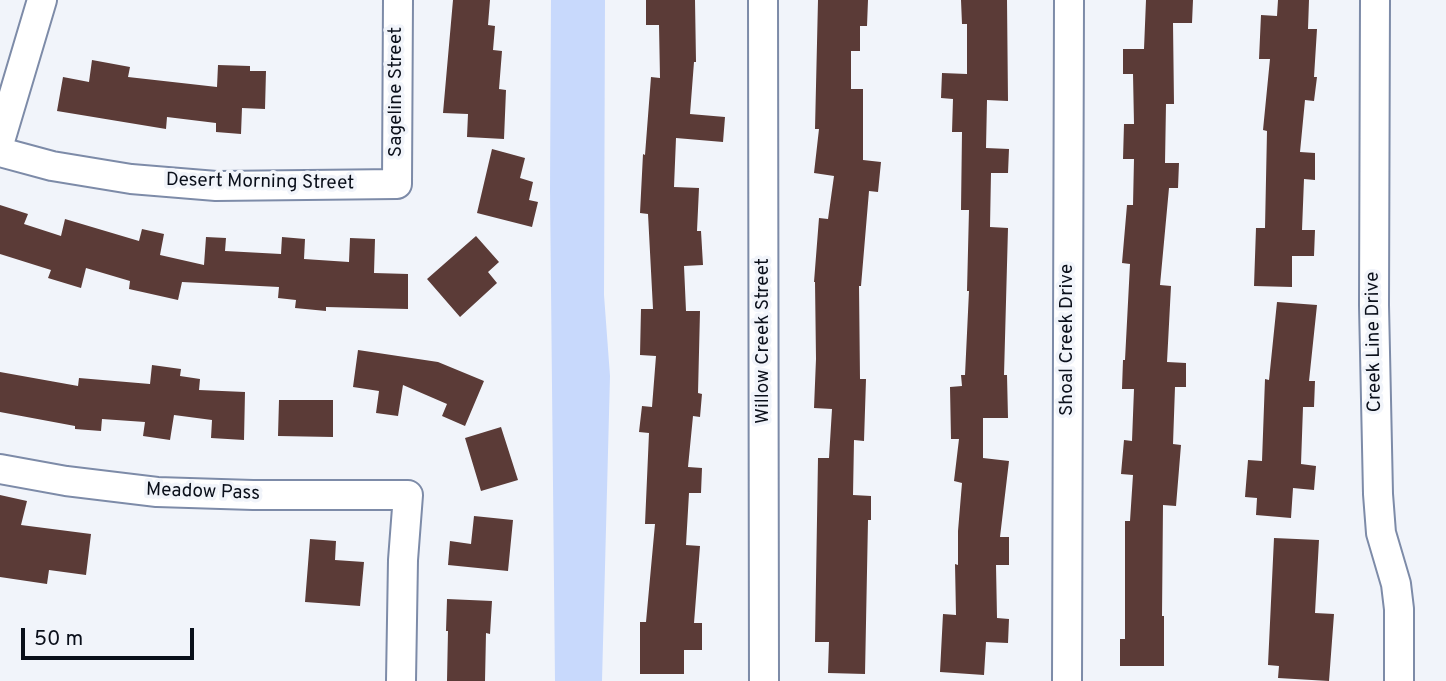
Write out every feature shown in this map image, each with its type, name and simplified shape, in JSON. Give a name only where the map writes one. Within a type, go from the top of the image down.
[{"type":"street","points":[[0,141],[42,0]]},
{"type":"street","name":"Sageline Street","points":[[397,184],[398,0]]},
{"type":"street","name":"Willow Creek Street","points":[[763,0],[764,681]]},
{"type":"street","name":"Shoal Creek Drive","points":[[1067,681],[1069,0]]},
{"type":"street","name":"Creek Line Drive","points":[[1375,0],[1374,305],[1378,494],[1381,533],[1396,584],[1399,609],[1399,681]]},
{"type":"street","name":"Desert Morning Street","points":[[0,152],[52,166],[143,180],[216,186],[397,184]]},
{"type":"street","name":"Meadow Pass","points":[[0,469],[66,481],[157,492],[408,495],[403,560],[401,681]]},
{"type":"shaded area","points":[[551,0],[605,0],[604,295],[610,376],[602,681],[555,681],[550,190]]},
{"type":"building","points":[[453,0],[490,0],[488,25],[495,26],[493,50],[502,51],[499,89],[506,90],[504,139],[467,137],[468,114],[443,113]]},
{"type":"building","points":[[646,0],[695,0],[696,62],[690,114],[725,117],[723,142],[676,138],[674,187],[699,188],[697,231],[701,231],[703,265],[684,266],[686,311],[700,311],[698,393],[702,394],[700,417],[693,416],[688,467],[702,468],[701,493],[689,493],[686,545],[700,546],[694,623],[702,623],[702,650],[684,650],[684,674],[640,674],[640,622],[646,622],[655,524],[645,524],[649,433],[639,432],[642,406],[652,407],[656,356],[640,355],[641,309],[653,309],[648,214],[640,213],[651,77],[660,78],[659,25],[646,25]]},
{"type":"building","points":[[818,0],[868,0],[867,26],[860,26],[860,51],[851,51],[851,89],[863,89],[863,160],[881,162],[878,192],[869,191],[859,286],[860,379],[866,379],[864,441],[854,440],[853,495],[871,496],[871,520],[868,520],[865,674],[828,673],[829,642],[815,642],[818,458],[829,458],[832,409],[814,408],[814,282],[819,218],[828,219],[834,176],[814,173],[819,129],[815,129]]},
{"type":"building","points":[[961,0],[1007,0],[1008,101],[987,100],[986,148],[1009,149],[1008,173],[991,173],[990,227],[1008,228],[1004,375],[1007,375],[1008,418],[983,418],[983,458],[1009,461],[1000,537],[1009,537],[1009,565],[996,565],[997,618],[1009,619],[1008,643],[986,642],[984,675],[940,672],[943,614],[956,615],[955,564],[958,565],[962,483],[954,481],[959,439],[951,439],[950,387],[962,386],[961,375],[965,375],[969,291],[969,210],[961,210],[962,132],[952,132],[953,99],[941,98],[942,73],[967,74],[967,24],[962,24]]},
{"type":"building","points":[[1146,0],[1193,0],[1192,23],[1173,23],[1174,104],[1166,104],[1165,163],[1179,163],[1178,188],[1169,188],[1160,285],[1171,286],[1167,362],[1186,363],[1186,387],[1175,387],[1173,444],[1181,445],[1176,506],[1163,505],[1164,666],[1120,666],[1120,639],[1125,639],[1125,521],[1130,521],[1133,475],[1121,474],[1124,440],[1132,441],[1134,389],[1122,389],[1130,264],[1122,263],[1127,205],[1133,205],[1134,159],[1123,159],[1124,124],[1134,124],[1133,74],[1123,74],[1123,49],[1144,49]]},
{"type":"building","points":[[1278,0],[1309,0],[1308,29],[1317,29],[1314,101],[1305,100],[1300,152],[1315,153],[1315,180],[1304,179],[1302,230],[1315,230],[1314,256],[1292,256],[1292,287],[1254,286],[1256,228],[1265,228],[1267,131],[1263,130],[1270,59],[1259,59],[1261,15],[1277,16]]},
{"type":"building","points":[[92,60],[130,67],[128,77],[217,87],[218,65],[250,66],[250,71],[266,71],[265,109],[242,108],[241,134],[216,132],[216,123],[167,117],[166,129],[57,111],[63,77],[89,82]]},
{"type":"building","points":[[492,149],[525,158],[520,178],[533,182],[529,200],[538,202],[532,227],[477,213]]},
{"type":"building","points":[[0,205],[28,214],[24,224],[61,236],[65,219],[139,241],[142,229],[164,234],[160,255],[204,265],[206,237],[226,238],[225,251],[281,254],[282,237],[305,239],[304,259],[349,262],[350,238],[375,239],[374,273],[408,274],[408,309],[326,307],[326,311],[295,308],[296,300],[278,298],[279,287],[182,282],[178,300],[129,289],[130,281],[86,268],[81,288],[48,278],[51,270],[0,254]]},
{"type":"building","points":[[476,236],[499,262],[488,272],[497,283],[460,317],[427,279]]},
{"type":"building","points":[[1277,302],[1317,305],[1309,381],[1315,381],[1314,407],[1303,407],[1301,464],[1316,466],[1314,490],[1293,488],[1291,518],[1256,515],[1257,498],[1245,497],[1248,460],[1262,461],[1265,379],[1269,380]]},
{"type":"building","points":[[358,350],[438,362],[484,381],[465,426],[442,416],[447,404],[403,385],[398,416],[376,413],[379,391],[353,387]]},
{"type":"building","points":[[152,365],[181,369],[180,376],[200,379],[199,390],[245,392],[244,440],[211,438],[212,420],[174,415],[170,440],[143,436],[145,422],[102,419],[101,431],[75,429],[75,426],[0,412],[0,372],[78,386],[79,378],[150,384]]},
{"type":"building","points":[[279,400],[333,400],[333,437],[278,436]]},
{"type":"building","points":[[501,427],[518,480],[481,491],[465,438]]},
{"type":"building","points":[[0,495],[27,501],[21,525],[91,534],[86,575],[49,570],[47,584],[0,577]]},
{"type":"building","points":[[474,516],[513,520],[508,571],[448,565],[450,541],[471,544]]},
{"type":"building","points":[[1274,538],[1319,540],[1315,613],[1334,614],[1329,681],[1278,678],[1279,666],[1268,665]]},
{"type":"building","points":[[310,539],[336,541],[335,560],[364,562],[360,606],[305,602]]},
{"type":"building","points":[[447,599],[492,601],[490,634],[486,633],[485,681],[447,681]]}]
